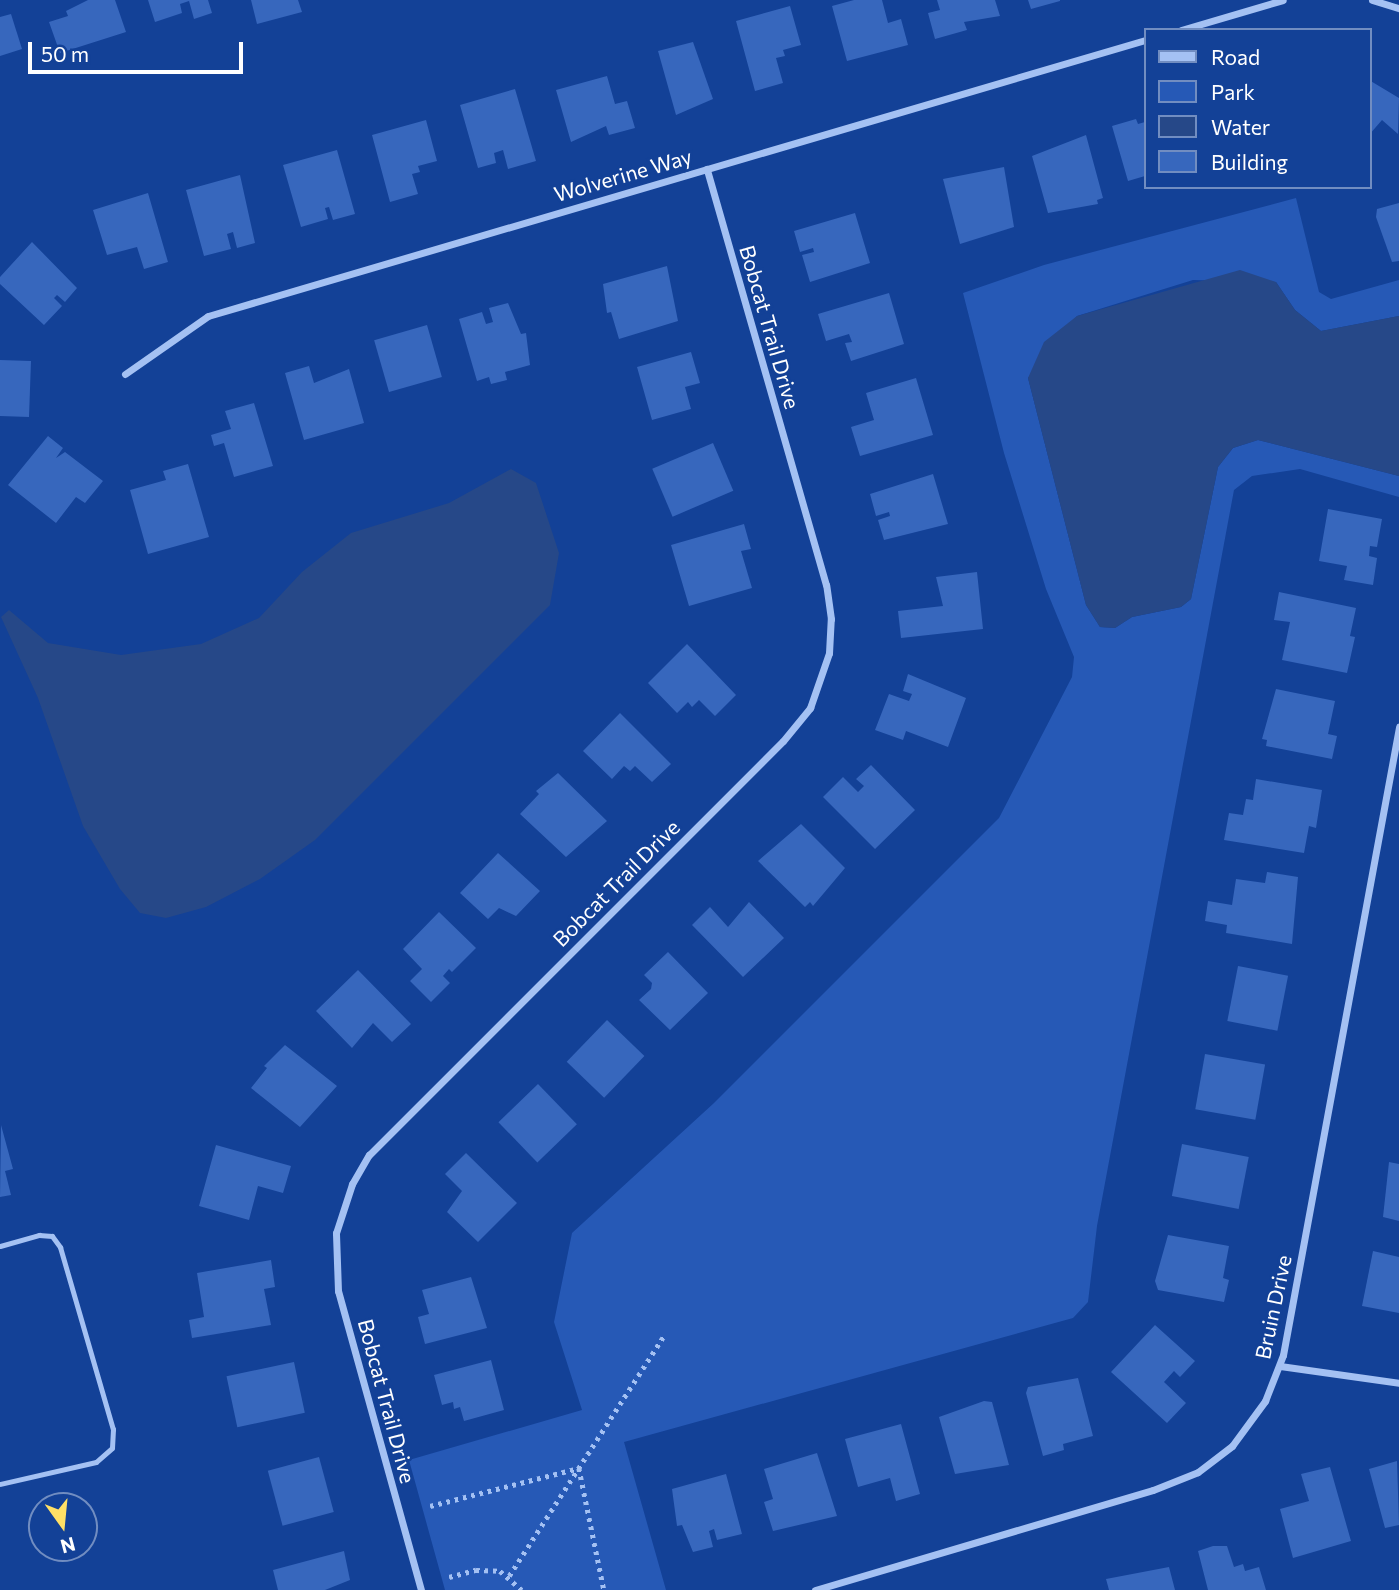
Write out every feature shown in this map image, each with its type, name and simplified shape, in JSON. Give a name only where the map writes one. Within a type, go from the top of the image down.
[{"type":"street","points":[[1188,28],[1283,0]]},
{"type":"street","points":[[1372,0],[1399,8]]},
{"type":"street","name":"Wolverine Way","points":[[125,373],[208,316],[1144,40]]},
{"type":"street","name":"Bobcat Trail Drive","points":[[421,1590],[338,1291],[336,1233],[352,1184],[369,1155],[783,741],[810,708],[829,653],[831,620],[827,585],[706,169]]},
{"type":"street","name":"Bruin Drive","points":[[815,1590],[1153,1490],[1198,1472],[1232,1446],[1265,1401],[1280,1366],[1399,727]]},
{"type":"street","points":[[1280,1366],[1399,1382]]},
{"type":"lane","points":[[0,1246],[39,1235],[52,1236],[61,1247],[113,1429],[112,1448],[96,1462],[0,1484]]},
{"type":"path","points":[[509,1576],[665,1334]]},
{"type":"path","points":[[430,1506],[579,1468]]},
{"type":"path","points":[[579,1468],[604,1590]]},
{"type":"path","points":[[449,1577],[489,1570],[509,1576],[522,1590]]},
{"type":"green space","points":[[1296,198],[1319,292],[1331,299],[1399,280],[1399,316],[1321,331],[1295,310],[1276,282],[1193,280],[1077,316],[1028,378],[1086,605],[1100,627],[1115,628],[1132,617],[1181,607],[1191,599],[1218,467],[1233,448],[1258,440],[1399,476],[1399,497],[1300,469],[1252,476],[1234,490],[1097,1226],[1088,1302],[1073,1318],[624,1442],[666,1590],[445,1590],[409,1460],[582,1410],[554,1322],[572,1233],[714,1103],[999,818],[1072,677],[1074,657],[1046,589],[1004,453],[963,293],[1044,265]]},
{"type":"water","points":[[1240,270],[1276,282],[1295,310],[1321,331],[1399,316],[1399,476],[1258,440],[1233,448],[1218,467],[1191,599],[1181,607],[1132,617],[1115,628],[1100,627],[1086,605],[1028,378],[1044,342],[1077,316]]},
{"type":"water","points":[[511,469],[536,483],[559,553],[550,605],[315,840],[260,879],[206,907],[166,918],[140,913],[120,889],[83,826],[38,698],[1,617],[9,610],[48,643],[121,655],[201,644],[259,618],[302,572],[351,533],[449,503]]},
{"type":"building","points":[[88,0],[115,0],[126,32],[60,53],[49,22],[68,16],[66,11]]},
{"type":"building","points":[[148,0],[208,0],[212,13],[194,19],[189,1],[180,4],[182,13],[155,22]]},
{"type":"building","points":[[251,0],[298,0],[302,12],[257,24]]},
{"type":"building","points":[[854,0],[882,0],[888,23],[901,19],[908,45],[847,61],[832,6]]},
{"type":"building","points":[[937,0],[995,0],[1000,16],[964,22],[967,30],[935,39],[928,13],[940,10]]},
{"type":"building","points":[[1028,0],[1060,0],[1060,1],[1031,9]]},
{"type":"building","points":[[790,6],[801,45],[783,50],[785,56],[776,58],[783,83],[755,91],[736,21]]},
{"type":"building","points":[[11,14],[22,49],[0,56],[0,17]]},
{"type":"building","points":[[693,42],[713,99],[676,115],[658,51]]},
{"type":"building","points":[[607,76],[615,104],[627,101],[635,128],[609,135],[606,126],[571,142],[556,90]]},
{"type":"building","points":[[1371,81],[1399,98],[1398,134],[1382,120],[1371,133]]},
{"type":"building","points":[[515,89],[536,161],[508,169],[503,150],[494,153],[496,163],[478,168],[460,105]]},
{"type":"building","points":[[1136,119],[1138,124],[1144,122],[1144,176],[1128,181],[1112,126]]},
{"type":"building","points":[[426,120],[437,161],[418,166],[420,172],[412,174],[418,194],[390,202],[372,135]]},
{"type":"building","points":[[1086,135],[1103,198],[1097,200],[1098,204],[1048,213],[1032,156]]},
{"type":"building","points":[[337,150],[355,214],[333,220],[329,207],[325,208],[328,219],[301,227],[283,165]]},
{"type":"building","points":[[1004,167],[1014,227],[960,244],[943,179]]},
{"type":"building","points":[[240,175],[255,243],[237,248],[233,232],[227,234],[231,249],[204,256],[186,190]]},
{"type":"building","points":[[148,193],[168,262],[144,269],[137,247],[107,255],[93,210]]},
{"type":"building","points":[[1399,203],[1399,261],[1392,262],[1376,217],[1377,209]]},
{"type":"building","points":[[855,213],[870,263],[810,282],[802,255],[814,252],[813,248],[800,252],[794,231]]},
{"type":"building","points":[[32,242],[77,288],[65,302],[57,295],[54,298],[62,306],[44,325],[0,284],[0,277]]},
{"type":"building","points":[[667,266],[678,321],[619,339],[611,312],[607,313],[603,284]]},
{"type":"building","points":[[889,293],[904,344],[851,361],[845,343],[852,342],[849,334],[826,341],[818,314]]},
{"type":"building","points":[[508,303],[521,334],[526,333],[530,365],[505,372],[507,380],[491,384],[489,377],[477,381],[459,319],[482,312],[486,324],[493,322],[489,308]]},
{"type":"building","points":[[427,325],[442,377],[389,392],[374,340]]},
{"type":"building","points":[[691,352],[700,383],[685,387],[691,409],[652,420],[637,367]]},
{"type":"building","points":[[0,360],[31,361],[29,417],[0,416]]},
{"type":"building","points":[[309,366],[314,383],[349,369],[364,423],[304,440],[285,373]]},
{"type":"building","points":[[916,378],[933,435],[860,456],[851,427],[874,420],[866,393]]},
{"type":"building","points":[[254,403],[273,466],[234,477],[224,443],[214,446],[211,435],[231,429],[225,411]]},
{"type":"building","points":[[48,436],[63,448],[56,458],[65,452],[103,481],[85,503],[76,497],[56,523],[8,485]]},
{"type":"building","points":[[713,443],[733,491],[673,517],[652,469]]},
{"type":"building","points":[[188,464],[209,537],[148,554],[130,490],[166,480],[163,471]]},
{"type":"building","points":[[933,474],[948,524],[884,540],[878,520],[890,516],[889,512],[876,516],[870,494]]},
{"type":"building","points":[[1328,509],[1382,519],[1377,547],[1370,546],[1369,556],[1377,558],[1373,585],[1344,580],[1347,566],[1319,561]]},
{"type":"building","points":[[744,524],[751,549],[741,551],[752,588],[689,606],[671,545]]},
{"type":"building","points":[[977,572],[983,629],[901,638],[898,611],[943,606],[936,577]]},
{"type":"building","points":[[1279,592],[1356,608],[1350,636],[1355,637],[1347,673],[1282,660],[1290,622],[1274,620]]},
{"type":"building","points":[[687,644],[736,695],[715,716],[699,700],[692,707],[688,702],[677,713],[648,683]]},
{"type":"building","points":[[908,674],[966,698],[948,747],[906,731],[903,740],[875,730],[889,694],[909,701],[912,694],[903,691]]},
{"type":"building","points":[[1276,689],[1335,701],[1328,734],[1337,736],[1332,759],[1266,746],[1267,740],[1262,739]]},
{"type":"building","points":[[620,713],[671,764],[652,782],[635,766],[630,771],[624,766],[612,779],[583,751]]},
{"type":"building","points":[[871,765],[915,810],[875,849],[823,797],[843,777],[858,792],[864,786],[856,779]]},
{"type":"building","points":[[558,773],[607,821],[566,857],[520,814],[539,794],[536,791]]},
{"type":"building","points":[[1256,779],[1322,790],[1316,828],[1309,826],[1304,853],[1224,840],[1229,813],[1243,815],[1246,799],[1253,800]]},
{"type":"building","points":[[801,824],[845,868],[813,906],[810,902],[805,907],[758,861]]},
{"type":"building","points":[[498,853],[540,891],[516,916],[499,908],[488,919],[460,893]]},
{"type":"building","points":[[1267,872],[1298,877],[1292,944],[1226,933],[1227,925],[1205,921],[1208,901],[1232,905],[1236,879],[1265,883]]},
{"type":"building","points":[[749,902],[784,938],[743,977],[692,925],[710,907],[728,927]]},
{"type":"building","points":[[439,912],[476,948],[452,972],[449,969],[443,976],[450,983],[431,1002],[410,981],[422,969],[403,949]]},
{"type":"building","points":[[668,952],[708,993],[670,1030],[639,1000],[651,989],[652,983],[644,975]]},
{"type":"building","points":[[1238,966],[1288,976],[1277,1031],[1227,1021]]},
{"type":"building","points":[[358,970],[411,1024],[392,1042],[373,1023],[352,1048],[316,1011]]},
{"type":"building","points":[[607,1020],[644,1056],[604,1098],[567,1062]]},
{"type":"building","points":[[285,1045],[337,1086],[300,1127],[251,1088],[267,1068],[264,1066]]},
{"type":"building","points":[[1205,1054],[1265,1065],[1255,1120],[1195,1109]]},
{"type":"building","points":[[538,1084],[577,1124],[537,1162],[498,1122]]},
{"type":"building","points":[[1,1125],[13,1169],[5,1171],[11,1195],[0,1197]]},
{"type":"building","points":[[1182,1144],[1249,1157],[1239,1209],[1172,1196]]},
{"type":"building","points":[[216,1145],[291,1166],[283,1193],[258,1186],[249,1220],[199,1206]]},
{"type":"building","points":[[466,1153],[517,1203],[478,1242],[447,1212],[462,1191],[445,1174]]},
{"type":"building","points":[[1389,1162],[1399,1164],[1399,1221],[1383,1217]]},
{"type":"building","points":[[1168,1235],[1229,1246],[1223,1278],[1229,1280],[1224,1302],[1158,1290],[1155,1281]]},
{"type":"building","points":[[1373,1251],[1399,1257],[1399,1313],[1362,1306]]},
{"type":"building","points":[[271,1260],[275,1287],[264,1289],[271,1325],[192,1338],[189,1320],[204,1317],[197,1273]]},
{"type":"building","points":[[471,1277],[487,1328],[425,1344],[418,1317],[429,1314],[422,1290]]},
{"type":"building","points":[[1155,1325],[1195,1361],[1180,1377],[1174,1371],[1164,1382],[1186,1403],[1167,1423],[1111,1372]]},
{"type":"building","points":[[491,1360],[504,1410],[464,1421],[460,1407],[454,1409],[453,1402],[442,1405],[434,1375]]},
{"type":"building","points":[[294,1362],[305,1413],[237,1427],[227,1376]]},
{"type":"building","points":[[1078,1378],[1093,1436],[1063,1444],[1064,1450],[1043,1456],[1026,1393],[1028,1387]]},
{"type":"building","points":[[984,1401],[992,1402],[1009,1465],[955,1474],[939,1417]]},
{"type":"building","points":[[901,1424],[920,1494],[896,1501],[890,1478],[858,1487],[845,1439]]},
{"type":"building","points":[[817,1453],[837,1516],[773,1531],[764,1502],[773,1499],[764,1469]]},
{"type":"building","points":[[319,1457],[334,1512],[283,1526],[268,1471]]},
{"type":"building","points":[[1397,1461],[1399,1525],[1385,1528],[1369,1469]]},
{"type":"building","points":[[1330,1467],[1351,1541],[1293,1558],[1280,1509],[1309,1501],[1301,1474]]},
{"type":"building","points":[[726,1474],[742,1534],[717,1540],[714,1529],[709,1531],[713,1547],[693,1552],[682,1525],[677,1526],[672,1489]]},
{"type":"building","points":[[1213,1546],[1227,1546],[1234,1567],[1243,1564],[1245,1571],[1259,1567],[1266,1590],[1208,1590],[1198,1551]]},
{"type":"building","points":[[344,1551],[350,1580],[325,1590],[278,1590],[273,1570]]},
{"type":"building","points":[[1169,1567],[1175,1590],[1109,1590],[1106,1579]]}]
